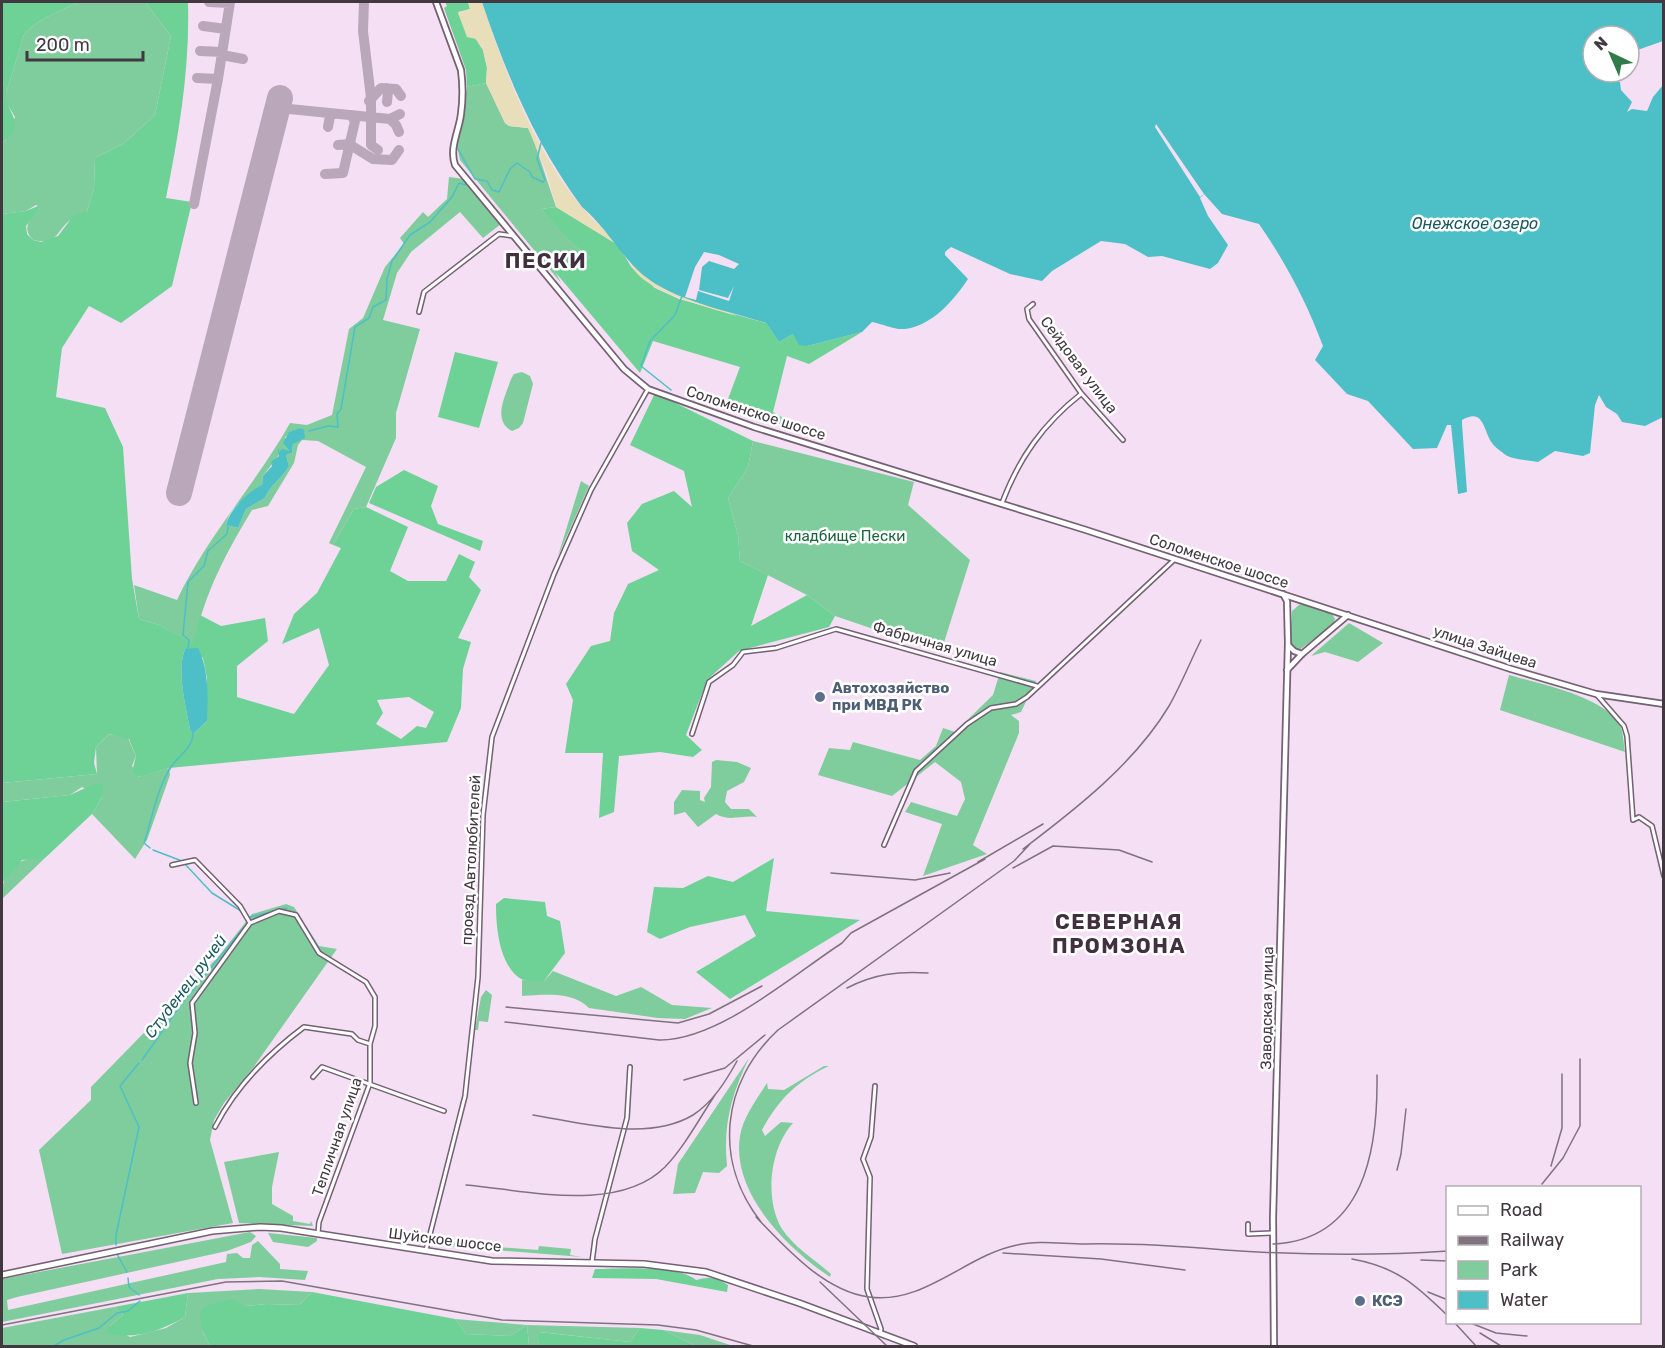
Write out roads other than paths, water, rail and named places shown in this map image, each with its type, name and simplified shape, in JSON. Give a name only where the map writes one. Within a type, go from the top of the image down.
[{"type":"main road","name":"Соломенское шоссе","points":[[436,2],[461,70],[461,112],[452,157],[455,165],[624,369],[648,389],[754,427],[1301,600]]},
{"type":"main road","name":"Заводская улица","points":[[1274,1347],[1274,1233],[1288,643],[1288,608],[1283,594]]},
{"type":"main road","points":[[1288,608],[1301,600]]},
{"type":"main road","name":"улица Зайцева","points":[[1301,600],[1596,694],[1664,704]]},
{"type":"main road","points":[[1334,611],[1338,619],[1335,626]]},
{"type":"main road","points":[[1287,670],[1302,654],[1348,615]]},
{"type":"main road","points":[[1288,643],[1291,650],[1302,654]]},
{"type":"main road","name":"Шуйское шоссе","points":[[2,1275],[237,1228],[281,1228],[492,1261],[664,1265],[706,1272],[749,1285],[914,1347]]},
{"type":"street","points":[[418,312],[424,292],[499,234],[513,236]]},
{"type":"street","name":"Сейдовая улица","points":[[1033,304],[1027,309],[1029,319],[1081,393],[1123,440]]},
{"type":"street","name":"проезд Автолюбителей","points":[[426,1252],[465,1096],[478,977],[483,815],[492,737],[554,574],[591,490],[648,389]]},
{"type":"street","points":[[1002,505],[1024,454],[1059,411],[1081,393]]},
{"type":"street","points":[[884,846],[916,771],[967,724],[991,708],[1016,704],[1174,559]]},
{"type":"street","name":"Фабричная улица","points":[[692,734],[709,682],[733,665],[743,652],[776,648],[836,629],[1037,686]]},
{"type":"street","points":[[1596,694],[1624,726],[1627,736],[1633,820],[1639,818],[1652,826],[1660,869],[1664,876]]},
{"type":"street","points":[[172,865],[195,860],[240,906],[250,923],[192,1003],[195,1033],[190,1063],[196,1103]]},
{"type":"street","name":"Тепличная улица","points":[[250,923],[279,911],[296,915],[319,953],[366,982],[375,997],[376,1013],[370,1044],[370,1083],[319,1222],[318,1233]]},
{"type":"street","points":[[215,1126],[233,1095],[278,1047],[304,1027],[352,1034],[358,1040],[370,1044]]},
{"type":"street","points":[[313,1077],[322,1067],[444,1111]]},
{"type":"street","points":[[592,1262],[627,1118],[630,1067]]},
{"type":"street","points":[[874,1086],[872,1137],[863,1160],[870,1177],[867,1289],[881,1329],[880,1333]]},
{"type":"street","points":[[1248,1224],[1248,1234],[1274,1233]]},
{"type":"water","name":"Онежское озеро","points":[[482,2],[1663,2],[1663,41],[1641,49],[1641,24],[1581,24],[1581,84],[1620,84],[1621,90],[1632,102],[1627,112],[1632,109],[1647,111],[1653,97],[1663,85],[1663,417],[1645,426],[1622,422],[1617,414],[1606,407],[1599,395],[1595,405],[1590,453],[1583,456],[1555,451],[1538,462],[1505,455],[1492,443],[1479,418],[1469,417],[1462,420],[1467,492],[1458,494],[1451,425],[1447,425],[1437,448],[1413,449],[1368,401],[1347,394],[1315,360],[1323,346],[1316,329],[1295,283],[1259,224],[1222,214],[1204,194],[1200,198],[1208,216],[1228,245],[1218,263],[1210,269],[1162,256],[1148,257],[1125,244],[1101,241],[1052,271],[1042,281],[1010,274],[951,247],[945,255],[968,279],[942,310],[924,323],[901,329],[872,322],[862,332],[807,346],[799,345],[793,334],[779,342],[766,323],[670,292],[643,275],[627,259],[582,207],[550,159],[536,134],[501,56]]},
{"type":"water","points":[[301,428],[304,430],[305,438],[293,444],[292,453],[286,455],[289,466],[283,475],[265,498],[246,509],[238,528],[226,525],[231,513],[241,501],[262,485],[263,476],[272,466],[271,462],[279,456],[278,451],[279,448],[279,452],[282,449],[290,451],[283,443],[289,432]]},
{"type":"water","points":[[198,648],[206,674],[207,721],[193,734],[190,730],[184,700],[181,668],[185,649]]},
{"type":"waterway","name":"Студенец ручей","points":[[458,149],[475,179],[487,181],[492,190],[499,192],[510,169],[517,163],[530,172],[532,177],[543,182],[545,180],[537,159],[541,143]]},
{"type":"waterway","name":"Студенец ручей","points":[[309,431],[328,426],[338,427],[337,414],[341,409],[355,327],[369,318],[373,307],[386,300],[387,279],[392,261],[410,235],[430,222],[452,197],[459,183],[466,185]]},
{"type":"waterway","points":[[671,390],[641,366],[650,341],[675,315],[682,296]]},
{"type":"waterway","name":"Студенец ручей","points":[[188,648],[189,640],[183,635],[188,582],[204,566],[208,551],[227,534],[228,526]]},
{"type":"waterway","name":"Студенец ручей","points":[[150,848],[144,843],[158,794],[171,767],[191,743],[193,733]]},
{"type":"waterway","name":"Студенец ручей","points":[[153,850],[182,861]]},
{"type":"waterway","name":"Студенец ручей","points":[[184,863],[212,893],[241,911]]},
{"type":"waterway","points":[[280,910],[287,908]]},
{"type":"waterway","points":[[250,917],[275,911]]},
{"type":"waterway","name":"Студенец ручей","points":[[142,1060],[183,1002],[245,926]]},
{"type":"waterway","name":"Студенец ручей","points":[[116,1245],[116,1235],[139,1127],[120,1086],[139,1063]]},
{"type":"waterway","name":"Студенец ручей","points":[[117,1254],[127,1272]]},
{"type":"waterway","name":"Студенец ручей","points":[[128,1278],[129,1287],[139,1295]]},
{"type":"waterway","name":"Студенец ручей","points":[[54,1346],[64,1340],[99,1328],[117,1313],[128,1311],[140,1301]]},
{"type":"railway","points":[[1023,849],[1084,801],[1139,747],[1169,706],[1201,640]]},
{"type":"railway","points":[[978,862],[1043,824]]},
{"type":"railway","points":[[761,1222],[735,1174],[730,1148],[730,1123],[735,1098],[745,1074],[759,1051],[778,1030],[1014,861],[1030,844]]},
{"type":"railway","points":[[1013,868],[1053,846],[1119,850],[1152,862]]},
{"type":"railway","points":[[505,1022],[659,1040],[682,1037],[706,1030],[778,988],[842,943],[851,933],[985,859]]},
{"type":"railway","points":[[831,873],[915,880],[950,873]]},
{"type":"railway","points":[[847,988],[886,974],[928,973]]},
{"type":"railway","points":[[506,1007],[678,1023],[709,1014],[762,986]]},
{"type":"railway","points":[[684,1080],[725,1068],[765,1035]]},
{"type":"railway","points":[[1542,1184],[1563,1158],[1580,1126],[1580,1059]]},
{"type":"railway","points":[[533,1115],[614,1128],[656,1128],[675,1123],[693,1115],[707,1104],[724,1083],[737,1061]]},
{"type":"railway","points":[[1551,1166],[1562,1128],[1562,1074]]},
{"type":"railway","points":[[1273,1244],[1304,1239],[1328,1226],[1347,1208],[1360,1186],[1369,1160],[1377,1103],[1377,1075]]},
{"type":"railway","points":[[466,1185],[570,1196],[597,1195],[622,1190],[645,1181],[665,1167],[715,1095]]},
{"type":"railway","points":[[1397,1170],[1406,1109]]},
{"type":"railway","points":[[756,1217],[793,1254],[821,1277],[852,1293],[869,1297],[908,1294],[927,1287],[998,1250],[1034,1243],[1138,1244],[1308,1254],[1446,1251]]},
{"type":"railway","points":[[1003,1253],[1101,1259],[1185,1270]]},
{"type":"railway","points":[[1352,1259],[1368,1262],[1394,1272],[1415,1286],[1446,1314]]},
{"type":"railway","points":[[1421,1260],[1446,1261]]},
{"type":"railway","points":[[2,1325],[226,1282],[282,1281],[502,1320],[658,1325],[696,1330],[753,1346]]},
{"type":"railway","points":[[820,1282],[887,1346]]},
{"type":"railway","points":[[1428,1292],[1446,1299]]},
{"type":"railway","points":[[1456,1324],[1476,1346]]},
{"type":"railway","points":[[1473,1324],[1496,1333],[1527,1336]]},
{"type":"railway","points":[[1480,1333],[1501,1346]]},
{"type":"place","name":"Автохозяйство при МВД РК","points":[[820,697]]},
{"type":"place","name":"КСЭ","points":[[1360,1301]]},
{"type":"district","name":"ПЕСКИ","points":[[546,261]]},
{"type":"district","name":"СЕВЕРНАЯ ПРОМЗОНА","points":[[1119,934]]},
{"type":"park label","name":"кладбище Пески","points":[[845,536]]}]
